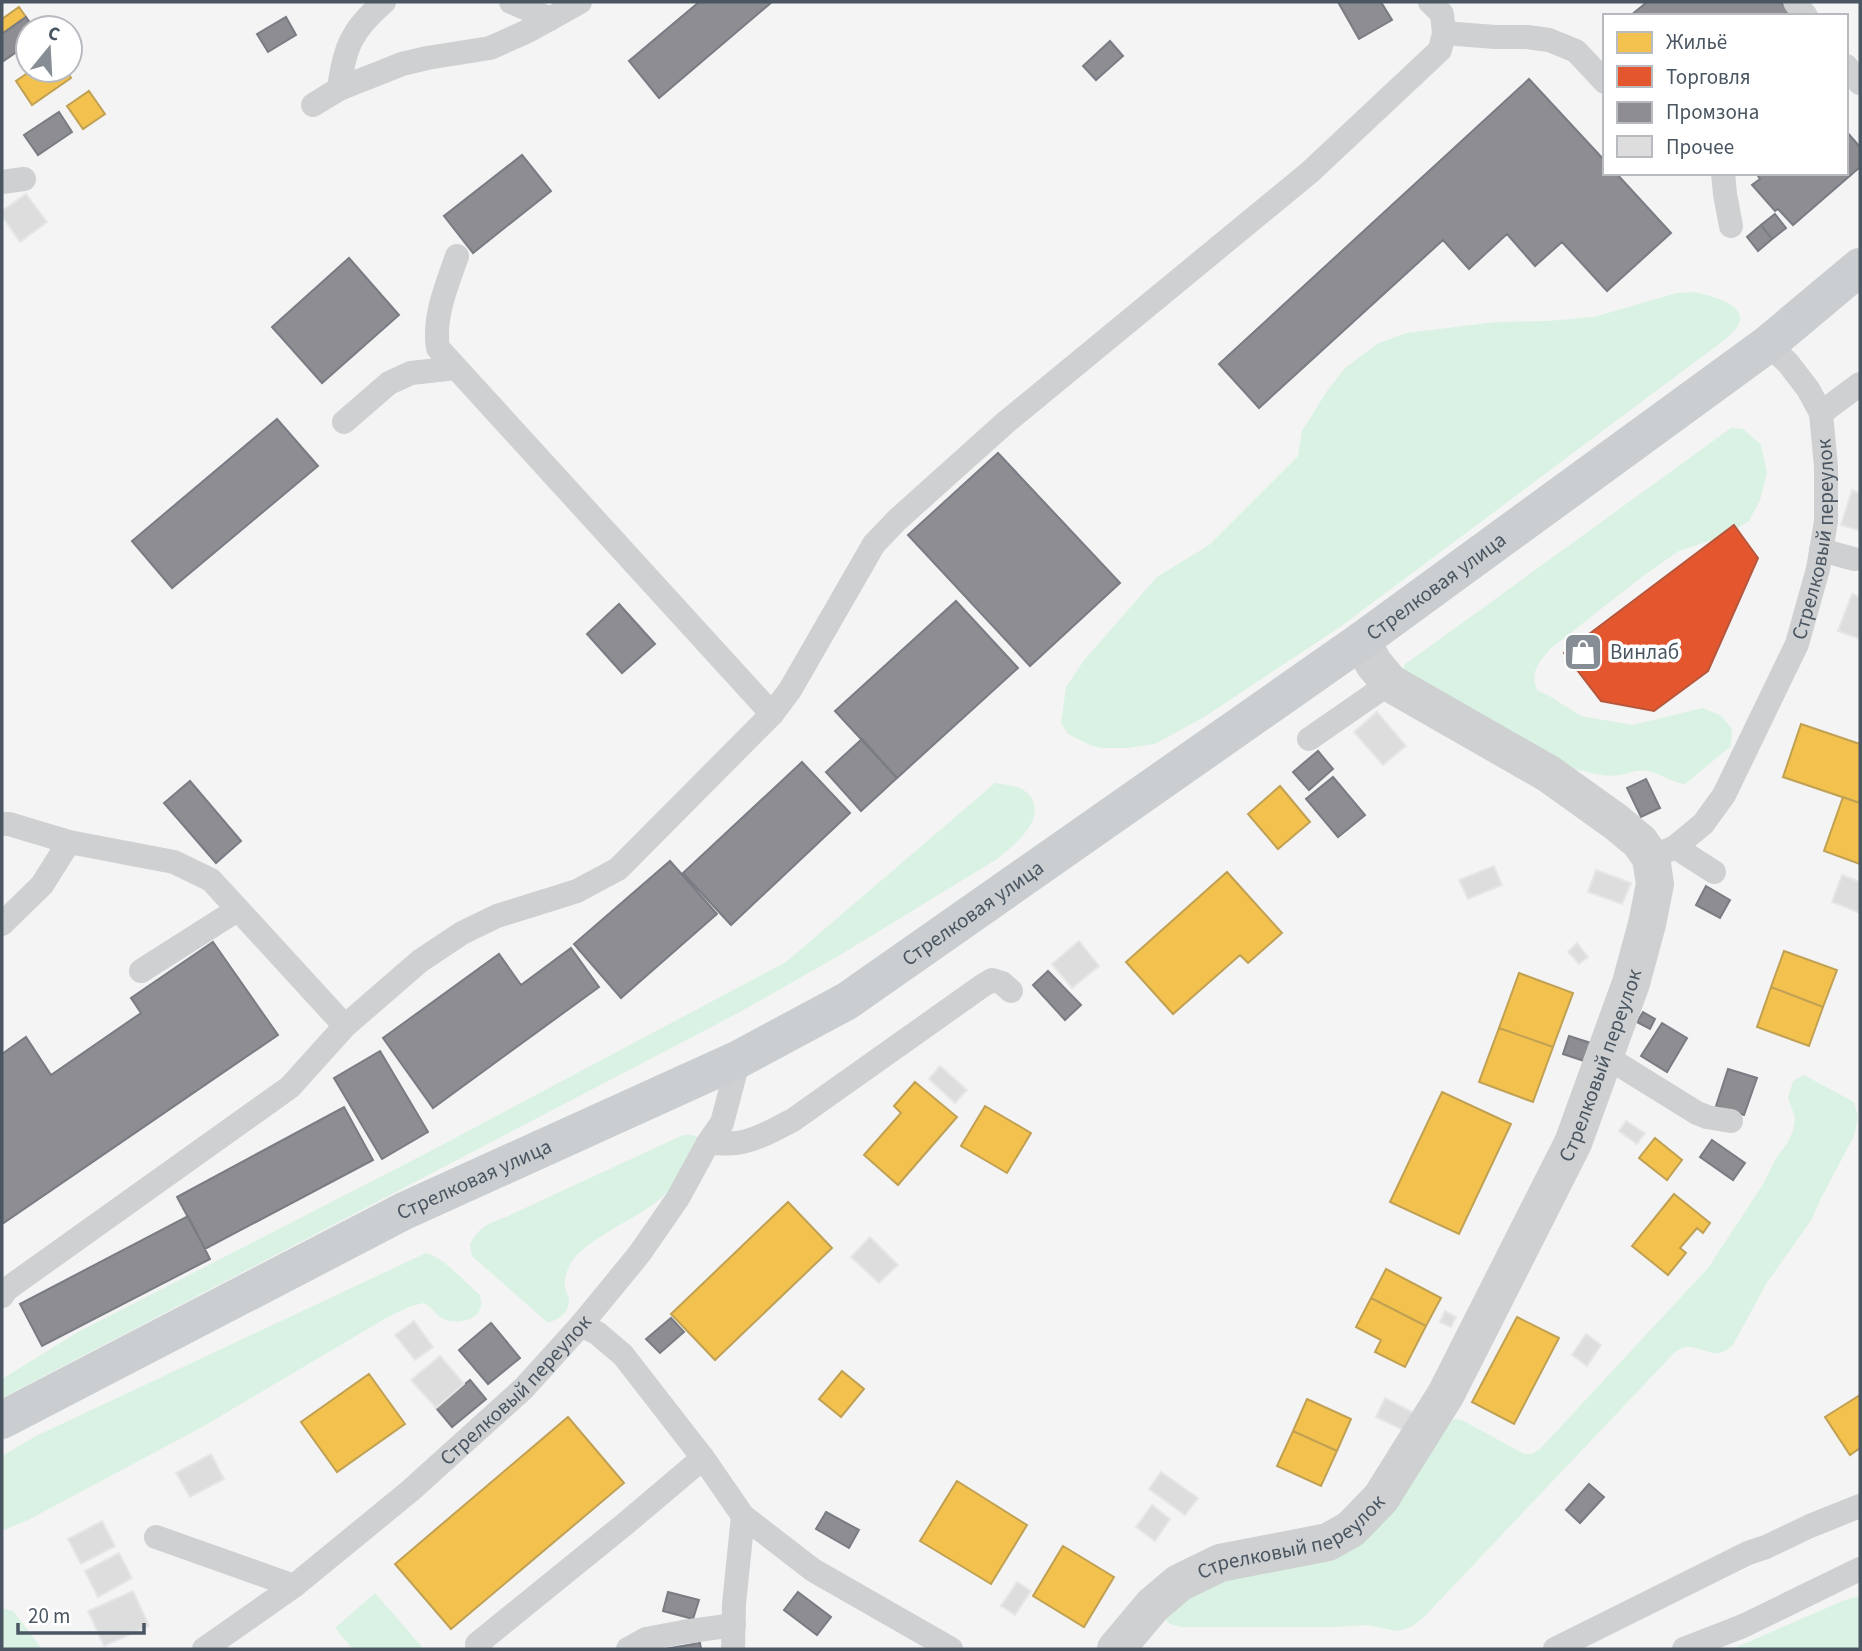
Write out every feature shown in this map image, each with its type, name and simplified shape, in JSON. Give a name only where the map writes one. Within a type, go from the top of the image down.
[{"type":"main road","name":"Стрелковая улица","points":[[2,1420],[404,1211],[739,1059],[847,1001],[1361,640],[1768,344],[1860,267]]},
{"type":"street","points":[[1361,640],[1374,664],[1390,683],[1549,774],[1640,842],[1663,853]]},
{"type":"street","name":"Стрелковый переулок","points":[[1116,1649],[1153,1605],[1179,1583],[1220,1563],[1328,1542],[1351,1529],[1381,1498],[1446,1394],[1573,1143],[1631,983],[1663,853]]},
{"type":"lane","points":[[339,89],[344,56],[353,37],[366,17],[384,2]]},
{"type":"lane","points":[[511,2],[550,19]]},
{"type":"lane","points":[[313,105],[339,89],[402,64],[490,48],[580,2]]},
{"type":"lane","points":[[2,1296],[7,1289],[290,1087],[345,1026],[420,961],[462,933],[497,916],[578,891],[618,869],[772,714],[790,690],[874,544],[897,520],[1005,423],[1310,172],[1440,50],[1444,33],[1442,14],[1430,2]]},
{"type":"lane","points":[[1444,33],[1549,40],[1576,51],[1603,80]]},
{"type":"lane","points":[[1848,68],[1860,83]]},
{"type":"lane","points":[[1724,175],[1731,226]]},
{"type":"lane","points":[[457,256],[444,295],[436,334],[438,348],[772,714]]},
{"type":"lane","name":"Стрелковый переулок","points":[[1663,853],[1703,824],[1724,795],[1797,644],[1818,569],[1826,521],[1826,467],[1821,413],[1808,388],[1768,344]]},
{"type":"lane","points":[[344,422],[389,383],[411,373],[456,368]]},
{"type":"lane","points":[[1821,413],[1860,384]]},
{"type":"lane","points":[[1821,550],[1854,559]]},
{"type":"lane","points":[[1309,739],[1390,683]]},
{"type":"lane","points":[[2,824],[69,842],[174,862],[211,880],[345,1026]]},
{"type":"lane","points":[[2,923],[42,885],[69,842]]},
{"type":"lane","points":[[1663,853],[1714,872]]},
{"type":"lane","points":[[141,971],[237,910]]},
{"type":"lane","points":[[708,1143],[736,1143],[757,1138],[778,1128],[982,986],[992,981],[1002,983],[1011,991]]},
{"type":"lane","points":[[1605,1056],[1697,1113],[1731,1121]]},
{"type":"lane","name":"Стрелковый переулок","points":[[204,1649],[294,1586],[410,1491],[524,1388],[581,1325],[640,1253],[678,1198],[722,1123],[739,1059]]},
{"type":"lane","points":[[581,1325],[597,1333],[623,1355],[703,1458],[743,1516],[813,1570],[951,1649]]},
{"type":"lane","points":[[477,1644],[703,1458]]},
{"type":"lane","points":[[1555,1649],[1748,1553],[1766,1548],[1810,1526],[1860,1506]]},
{"type":"lane","points":[[628,1649],[646,1639],[683,1632],[734,1637],[734,1604],[743,1516]]},
{"type":"lane","points":[[156,1537],[294,1586]]},
{"type":"lane","points":[[1684,1649],[1743,1626],[1860,1569]]},
{"type":"green space","points":[[1692,292],[1725,301],[1738,311],[1740,318],[1736,329],[1340,627],[1204,717],[1155,744],[1100,748],[1068,734],[1061,723],[1066,687],[1085,659],[1157,577],[1209,545],[1298,456],[1302,431],[1327,391],[1345,368],[1379,343],[1407,333],[1496,322],[1594,317],[1677,293]]},
{"type":"green space","points":[[1731,428],[1743,429],[1761,445],[1767,473],[1760,500],[1749,521],[1724,536],[1679,551],[1643,576],[1550,649],[1539,664],[1534,678],[1537,690],[1581,716],[1632,725],[1703,708],[1721,716],[1732,729],[1731,746],[1685,784],[1647,771],[1609,776],[1574,769],[1403,671],[1405,664]]},
{"type":"green space","points":[[995,783],[1024,790],[1032,798],[1035,810],[1030,826],[1024,834],[997,859],[840,955],[740,1012],[2,1398],[2,1379],[78,1332],[423,1155],[786,962]]},
{"type":"green space","points":[[1804,1075],[1854,1102],[1858,1117],[1854,1136],[1812,1219],[1766,1284],[1733,1345],[1720,1353],[1693,1347],[1675,1352],[1422,1619],[1411,1627],[1397,1631],[1368,1625],[1182,1627],[1166,1620],[1168,1610],[1227,1574],[1336,1552],[1455,1419],[1462,1420],[1524,1454],[1532,1454],[1540,1449],[1708,1268],[1788,1142],[1795,1117],[1788,1098],[1793,1081]]},
{"type":"green space","points":[[683,1135],[699,1138],[673,1186],[651,1206],[599,1237],[571,1262],[565,1282],[568,1305],[558,1318],[547,1322],[472,1256],[470,1244],[477,1233],[490,1224]]},
{"type":"green space","points":[[426,1253],[447,1265],[480,1295],[481,1306],[475,1316],[464,1321],[452,1321],[442,1318],[424,1303],[411,1306],[386,1318],[202,1427],[30,1519],[2,1531],[2,1456],[36,1436]]},
{"type":"green space","points":[[375,1593],[422,1647],[353,1649],[335,1628]]},
{"type":"green space","points":[[1860,1596],[1860,1645],[1855,1649],[1732,1649],[1845,1600]]},
{"type":"green space","points":[[2,1608],[13,1611],[42,1649],[2,1649]]},
{"type":"building: Жильё","points":[[19,7],[24,14],[14,14],[14,25],[3,33],[2,19]]},
{"type":"building: Жильё","points":[[18,84],[62,84],[32,105]]},
{"type":"building: Жильё","points":[[89,91],[105,114],[83,129],[67,106]]},
{"type":"building: Жильё","points":[[1801,724],[1860,744],[1860,803],[1783,777]]},
{"type":"building: Жильё","points":[[1280,786],[1310,822],[1278,849],[1248,814]]},
{"type":"building: Жильё","points":[[1843,797],[1860,803],[1860,864],[1824,851]]},
{"type":"building: Жильё","points":[[1227,872],[1282,933],[1248,963],[1240,955],[1173,1014],[1126,962]]},
{"type":"building: Жильё","points":[[1784,951],[1837,970],[1823,1007],[1771,987]]},
{"type":"building: Жильё","points":[[1519,973],[1573,993],[1553,1047],[1499,1028]]},
{"type":"building: Жильё","points":[[1771,987],[1823,1007],[1809,1046],[1757,1027]]},
{"type":"building: Жильё","points":[[1499,1028],[1553,1047],[1533,1102],[1479,1082]]},
{"type":"building: Жильё","points":[[915,1082],[957,1117],[898,1185],[864,1155],[901,1113],[894,1106]]},
{"type":"building: Жильё","points":[[1442,1092],[1511,1124],[1459,1234],[1390,1202]]},
{"type":"building: Жильё","points":[[985,1106],[1031,1133],[1007,1173],[961,1146]]},
{"type":"building: Жильё","points":[[1655,1138],[1682,1160],[1667,1180],[1639,1158]]},
{"type":"building: Жильё","points":[[1674,1194],[1710,1223],[1703,1233],[1697,1228],[1680,1248],[1686,1253],[1668,1275],[1632,1246]]},
{"type":"building: Жильё","points":[[788,1202],[832,1248],[715,1360],[671,1314]]},
{"type":"building: Жильё","points":[[1386,1269],[1441,1298],[1426,1326],[1371,1298]]},
{"type":"building: Жильё","points":[[1371,1298],[1426,1326],[1405,1367],[1375,1352],[1381,1340],[1356,1327]]},
{"type":"building: Жильё","points":[[1517,1317],[1559,1338],[1514,1424],[1472,1402]]},
{"type":"building: Жильё","points":[[842,1371],[864,1389],[841,1417],[819,1399]]},
{"type":"building: Жильё","points":[[369,1374],[405,1424],[337,1472],[301,1422]]},
{"type":"building: Жильё","points":[[1860,1395],[1860,1448],[1850,1455],[1825,1417]]},
{"type":"building: Жильё","points":[[1307,1399],[1351,1419],[1337,1451],[1293,1431]]},
{"type":"building: Жильё","points":[[568,1417],[624,1483],[451,1629],[395,1564]]},
{"type":"building: Жильё","points":[[1293,1431],[1337,1451],[1321,1486],[1277,1466]]},
{"type":"building: Жильё","points":[[957,1481],[1027,1525],[991,1584],[920,1541]]},
{"type":"building: Жильё","points":[[1063,1546],[1114,1577],[1084,1627],[1033,1596]]},
{"type":"building: Торговля","points":[[1734,525],[1758,558],[1708,671],[1654,711],[1601,701],[1564,653]]},
{"type":"building: Промзона","points":[[699,2],[772,2],[659,98],[629,61]]},
{"type":"building: Промзона","points":[[1338,2],[1381,2],[1392,20],[1359,39]]},
{"type":"building: Промзона","points":[[1647,2],[1781,2],[1791,14],[1632,14]]},
{"type":"building: Промзона","points":[[286,17],[296,35],[268,52],[257,34]]},
{"type":"building: Промзона","points":[[14,26],[14,54],[2,62],[2,34]]},
{"type":"building: Промзона","points":[[1110,41],[1123,56],[1096,80],[1083,66]]},
{"type":"building: Промзона","points":[[1529,79],[1603,159],[1603,175],[1618,175],[1671,233],[1607,291],[1562,242],[1535,266],[1507,234],[1469,269],[1443,240],[1259,408],[1219,364]]},
{"type":"building: Промзона","points":[[59,112],[72,132],[38,155],[24,135]]},
{"type":"building: Промзона","points":[[1848,133],[1860,147],[1860,167],[1793,225],[1778,209],[1775,211],[1752,185],[1760,179],[1757,175],[1848,175]]},
{"type":"building: Промзона","points":[[522,155],[551,191],[473,253],[444,216]]},
{"type":"building: Промзона","points":[[1775,214],[1786,228],[1772,239],[1761,225]]},
{"type":"building: Промзона","points":[[1761,225],[1772,239],[1758,251],[1747,237]]},
{"type":"building: Промзона","points":[[349,258],[399,315],[322,383],[272,327]]},
{"type":"building: Промзона","points":[[277,419],[318,466],[172,588],[132,541]]},
{"type":"building: Промзона","points":[[998,453],[1120,583],[1030,666],[908,535]]},
{"type":"building: Промзона","points":[[956,601],[1018,668],[897,778],[835,711]]},
{"type":"building: Промзона","points":[[619,604],[655,644],[622,673],[587,634]]},
{"type":"building: Промзона","points":[[862,739],[897,778],[861,811],[826,772]]},
{"type":"building: Промзона","points":[[1318,751],[1333,769],[1309,790],[1293,772]]},
{"type":"building: Промзона","points":[[802,762],[850,813],[731,925],[683,873]]},
{"type":"building: Промзона","points":[[1333,777],[1365,815],[1338,837],[1306,799]]},
{"type":"building: Промзона","points":[[1646,779],[1660,808],[1641,817],[1627,788]]},
{"type":"building: Промзона","points":[[190,781],[241,841],[216,863],[164,803]]},
{"type":"building: Промзона","points":[[670,861],[717,914],[621,998],[574,944]]},
{"type":"building: Промзона","points":[[1706,886],[1730,900],[1720,918],[1696,905]]},
{"type":"building: Промзона","points":[[213,942],[278,1035],[2,1224],[2,1054],[26,1037],[51,1075],[141,1013],[131,998]]},
{"type":"building: Промзона","points":[[571,948],[599,987],[433,1108],[383,1038],[499,954],[521,985]]},
{"type":"building: Промзона","points":[[1048,971],[1081,1005],[1065,1020],[1033,985]]},
{"type":"building: Промзона","points":[[1643,1012],[1655,1019],[1650,1029],[1637,1022]]},
{"type":"building: Промзона","points":[[1662,1023],[1687,1038],[1667,1072],[1641,1056]]},
{"type":"building: Промзона","points":[[1569,1036],[1597,1045],[1590,1063],[1563,1054]]},
{"type":"building: Промзона","points":[[380,1051],[428,1132],[382,1159],[334,1078]]},
{"type":"building: Промзона","points":[[1728,1069],[1757,1078],[1744,1115],[1716,1106]]},
{"type":"building: Промзона","points":[[344,1107],[373,1160],[205,1249],[177,1197]]},
{"type":"building: Промзона","points":[[1712,1140],[1745,1163],[1733,1180],[1700,1157]]},
{"type":"building: Промзона","points":[[188,1216],[210,1259],[42,1346],[20,1304]]},
{"type":"building: Промзона","points":[[671,1318],[684,1332],[660,1353],[646,1339]]},
{"type":"building: Промзона","points":[[491,1323],[520,1358],[488,1384],[459,1350]]},
{"type":"building: Промзона","points":[[470,1380],[486,1399],[452,1427],[436,1408]]},
{"type":"building: Промзона","points":[[1589,1484],[1604,1497],[1580,1523],[1566,1510]]},
{"type":"building: Промзона","points":[[826,1512],[859,1530],[849,1548],[816,1529]]},
{"type":"building: Промзона","points":[[668,1592],[699,1600],[693,1619],[663,1611]]},
{"type":"building: Промзона","points":[[798,1592],[831,1617],[817,1635],[784,1610]]},
{"type":"building: Промзона","points":[[700,1643],[701,1649],[665,1649]]},
{"type":"building: Прочее","points":[[26,194],[47,222],[20,242],[2,216],[2,211]]},
{"type":"building: Прочее","points":[[1852,490],[1860,493],[1858,530],[1841,525]]},
{"type":"building: Прочее","points":[[1852,594],[1860,597],[1860,639],[1838,631]]},
{"type":"building: Прочее","points":[[1377,712],[1406,746],[1383,765],[1354,732]]},
{"type":"building: Прочее","points":[[1494,866],[1502,885],[1468,899],[1459,880]]},
{"type":"building: Прочее","points":[[1596,870],[1631,883],[1622,904],[1588,892]]},
{"type":"building: Прочее","points":[[1842,875],[1860,882],[1860,913],[1832,902]]},
{"type":"building: Прочее","points":[[1079,941],[1099,966],[1072,988],[1052,964]]},
{"type":"building: Прочее","points":[[1577,943],[1588,957],[1579,964],[1568,952]]},
{"type":"building: Прочее","points":[[940,1066],[967,1090],[955,1103],[929,1079]]},
{"type":"building: Прочее","points":[[1626,1121],[1645,1133],[1637,1144],[1619,1131]]},
{"type":"building: Прочее","points":[[870,1237],[898,1265],[879,1283],[851,1257]]},
{"type":"building: Прочее","points":[[1445,1311],[1456,1317],[1451,1327],[1440,1322]]},
{"type":"building: Прочее","points":[[414,1321],[433,1347],[415,1360],[395,1335]]},
{"type":"building: Прочее","points":[[1586,1334],[1601,1345],[1587,1366],[1572,1355]]},
{"type":"building: Прочее","points":[[440,1356],[464,1384],[436,1408],[411,1380]]},
{"type":"building: Прочее","points":[[1385,1398],[1414,1413],[1405,1431],[1376,1417]]},
{"type":"building: Прочее","points":[[211,1454],[224,1479],[190,1497],[176,1473]]},
{"type":"building: Прочее","points":[[1161,1472],[1198,1498],[1185,1515],[1149,1489]]},
{"type":"building: Прочее","points":[[1152,1505],[1170,1519],[1155,1541],[1136,1527]]},
{"type":"building: Прочее","points":[[102,1521],[115,1546],[81,1564],[68,1539]]},
{"type":"building: Прочее","points":[[119,1553],[132,1578],[98,1597],[85,1571]]},
{"type":"building: Прочее","points":[[1017,1582],[1031,1591],[1015,1615],[1001,1606]]},
{"type":"building: Прочее","points":[[133,1591],[149,1626],[104,1646],[88,1611]]},
{"type":"place","name":"Винлаб","points":[[1583,652]]}]
